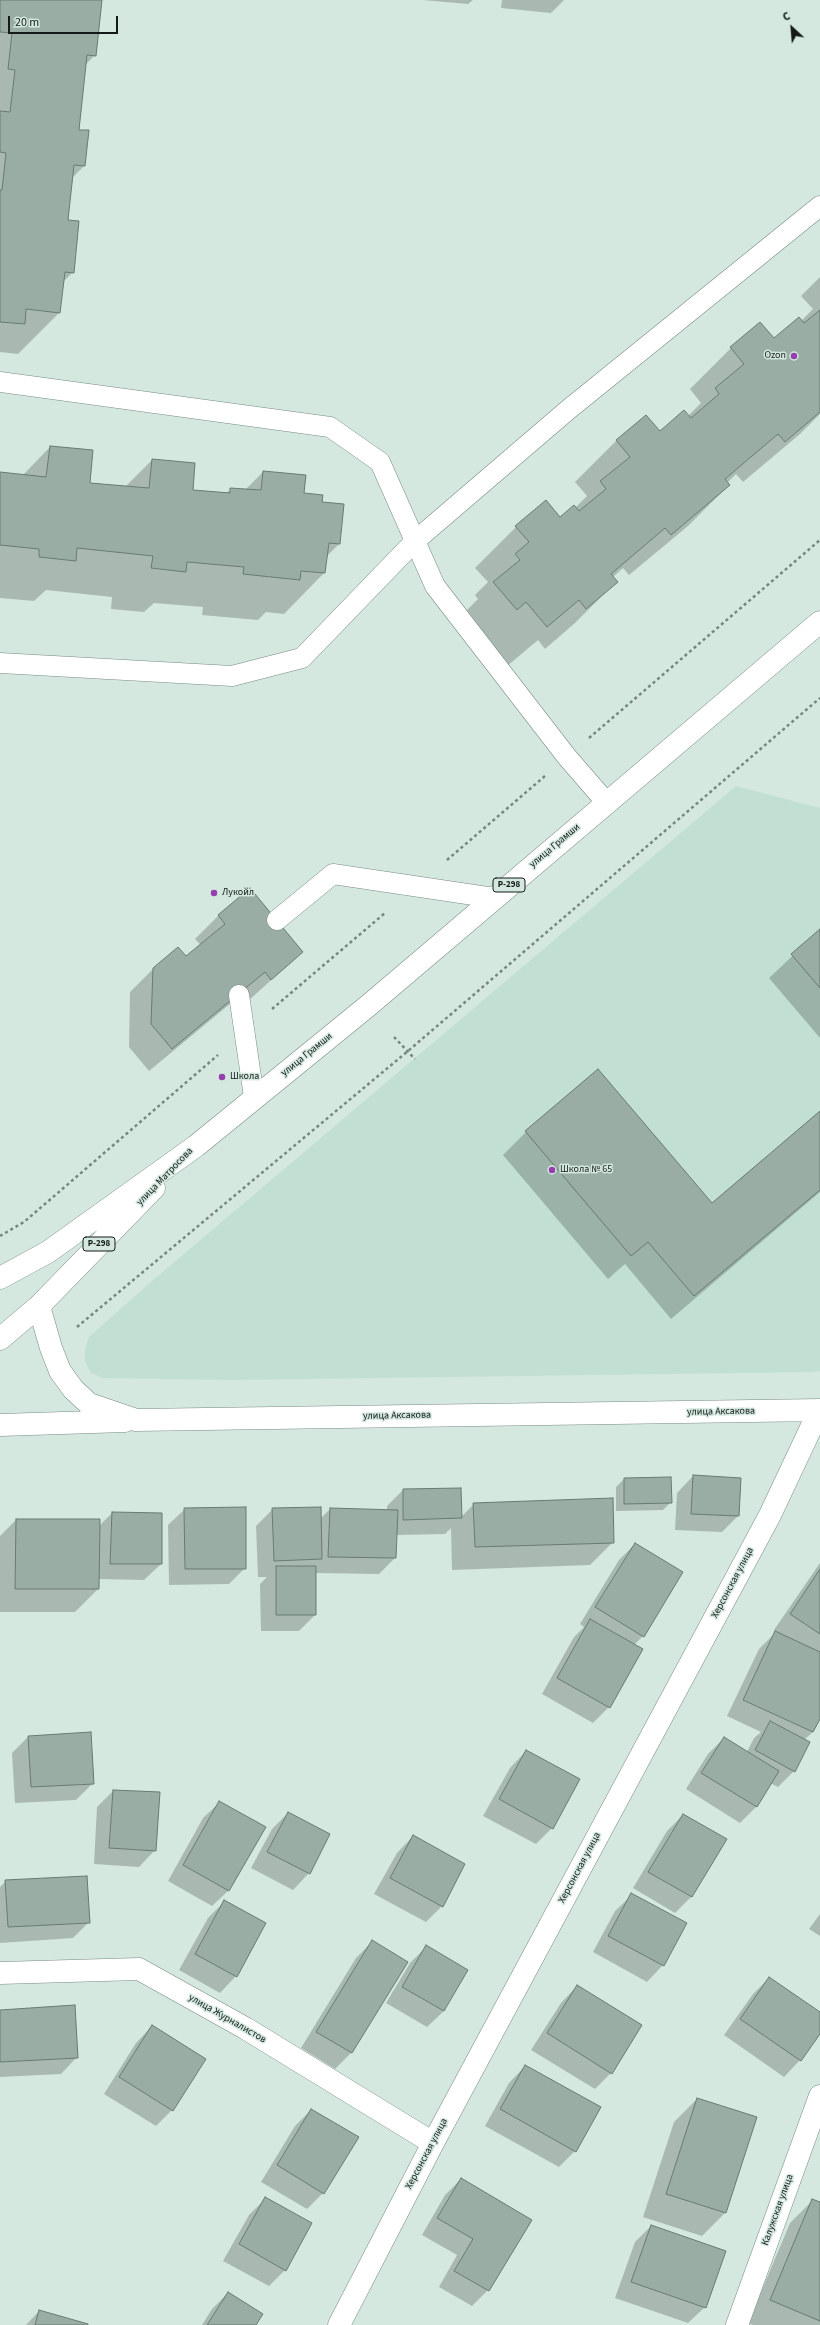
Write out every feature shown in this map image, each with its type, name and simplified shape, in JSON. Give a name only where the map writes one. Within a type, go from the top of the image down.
[{"type":"main road","name":"улица Грамши","points":[[196,1146],[368,1005],[820,622]]},
{"type":"main road","name":"улица Матросова","points":[[0,1278],[48,1252],[196,1146]]},
{"type":"main road","name":"улица Матросова","points":[[0,1339],[39,1306],[196,1146]]},
{"type":"main road","name":"улица Аксакова","points":[[39,1306],[51,1348],[60,1371],[73,1389],[89,1404],[136,1420],[819,1411]]},
{"type":"main road","name":"Херсонская улица","points":[[339,2325],[433,2143],[770,1515],[819,1411]]},
{"type":"main road","points":[[0,1425],[136,1420]]},
{"type":"main road","name":"улица Журналистов","points":[[0,1973],[139,1969],[245,2028],[433,2143]]},
{"type":"main road","name":"Калужская улица","points":[[737,2325],[820,2096]]},
{"type":"lane","points":[[0,663],[232,676],[302,658],[415,541],[568,409],[820,206]]},
{"type":"lane","points":[[0,382],[330,427],[380,462],[435,586],[567,757],[606,802]]},
{"type":"lane","points":[[277,920],[333,874],[494,898]]},
{"type":"lane","points":[[239,995],[254,1097]]},
{"type":"path","points":[[76,1328],[408,1051],[820,698]]},
{"type":"path","points":[[394,1037],[415,1059]]},
{"type":"shaded area","name":"Школа № 65","points":[[736,786],[820,808],[820,1371],[231,1380],[103,1378],[91,1373],[85,1362],[85,1349],[89,1337],[152,1281]]},
{"type":"building","points":[[0,0],[102,0],[96,56],[87,55],[79,130],[89,130],[85,166],[74,165],[68,220],[79,221],[74,273],[65,272],[60,313],[26,309],[25,324],[0,322],[0,190],[2,190],[6,153],[0,152],[0,111],[10,112],[15,70],[8,69],[12,33],[0,32]]},
{"type":"building","points":[[820,310],[820,412],[785,442],[778,434],[725,479],[730,485],[671,535],[665,528],[611,574],[618,582],[586,609],[579,600],[547,627],[526,602],[517,610],[493,582],[520,560],[515,554],[529,542],[515,526],[546,500],[560,517],[574,505],[579,511],[606,489],[600,481],[630,457],[616,440],[646,415],[660,431],[684,410],[691,418],[719,394],[715,388],[744,364],[730,347],[760,322],[774,338],[799,317],[804,323]]},
{"type":"building","points":[[50,446],[93,450],[90,483],[149,488],[152,459],[195,463],[193,490],[230,493],[230,488],[261,490],[263,471],[306,475],[304,493],[323,495],[322,502],[344,504],[340,544],[329,543],[325,573],[301,571],[300,580],[243,574],[244,567],[187,562],[186,572],[151,568],[153,556],[77,548],[76,561],[39,557],[39,549],[0,545],[0,472],[46,477]]},
{"type":"building","points":[[250,888],[303,952],[271,980],[265,972],[172,1049],[151,1024],[153,968],[178,947],[186,956],[225,924],[218,915]]},
{"type":"building","points":[[820,929],[820,988],[791,954]]},
{"type":"building","points":[[598,1069],[712,1203],[820,1111],[820,1190],[694,1296],[648,1242],[631,1256],[525,1131]]},
{"type":"building","points":[[693,1475],[741,1478],[739,1516],[691,1514]]},
{"type":"building","points":[[671,1477],[672,1503],[624,1504],[624,1478]]},
{"type":"building","points":[[461,1488],[462,1518],[403,1520],[403,1489]]},
{"type":"building","points":[[613,1498],[614,1543],[475,1547],[473,1503]]},
{"type":"building","points":[[246,1507],[246,1569],[185,1569],[184,1508]]},
{"type":"building","points":[[321,1507],[322,1559],[274,1561],[272,1508]]},
{"type":"building","points":[[330,1508],[398,1510],[396,1558],[328,1557]]},
{"type":"building","points":[[112,1512],[162,1513],[162,1564],[110,1564]]},
{"type":"building","points":[[16,1519],[100,1519],[99,1589],[15,1589]]},
{"type":"building","points":[[635,1543],[683,1572],[644,1637],[595,1607]]},
{"type":"building","points":[[276,1566],[316,1566],[316,1615],[276,1615]]},
{"type":"building","points":[[820,1569],[820,1634],[790,1614]]},
{"type":"building","points":[[590,1619],[643,1649],[610,1708],[557,1678]]},
{"type":"building","points":[[775,1631],[820,1652],[820,1719],[813,1732],[743,1700]]},
{"type":"building","points":[[770,1721],[810,1742],[795,1772],[755,1750]]},
{"type":"building","points":[[91,1732],[94,1784],[31,1787],[28,1736]]},
{"type":"building","points":[[724,1737],[779,1771],[757,1807],[701,1773]]},
{"type":"building","points":[[526,1750],[580,1779],[553,1829],[499,1799]]},
{"type":"building","points":[[113,1790],[160,1792],[156,1851],[109,1848]]},
{"type":"building","points":[[219,1801],[266,1827],[229,1891],[183,1865]]},
{"type":"building","points":[[288,1812],[330,1834],[310,1874],[267,1852]]},
{"type":"building","points":[[683,1814],[727,1839],[692,1897],[648,1872]]},
{"type":"building","points":[[413,1835],[465,1864],[443,1907],[390,1878]]},
{"type":"building","points":[[87,1876],[90,1923],[8,1927],[5,1880]]},
{"type":"building","points":[[631,1893],[687,1923],[664,1966],[608,1936]]},
{"type":"building","points":[[224,1900],[266,1923],[237,1977],[195,1954]]},
{"type":"building","points":[[372,1940],[408,1962],[352,2053],[316,2032]]},
{"type":"building","points":[[426,1945],[468,1970],[444,2011],[402,1987]]},
{"type":"building","points":[[769,1977],[820,2012],[820,2034],[801,2061],[740,2019]]},
{"type":"building","points":[[577,1985],[642,2025],[612,2074],[547,2033]]},
{"type":"building","points":[[75,2005],[78,2058],[0,2062],[0,2010]]},
{"type":"building","points":[[152,2025],[206,2059],[173,2111],[119,2077]]},
{"type":"building","points":[[525,2065],[601,2107],[576,2152],[500,2109]]},
{"type":"building","points":[[697,2098],[757,2117],[726,2213],[666,2194]]},
{"type":"building","points":[[311,2109],[359,2137],[324,2194],[277,2165]]},
{"type":"building","points":[[461,2178],[532,2220],[489,2291],[454,2271],[473,2239],[437,2218]]},
{"type":"building","points":[[265,2197],[312,2223],[286,2271],[239,2244]]},
{"type":"building","points":[[812,2199],[820,2202],[820,2321],[770,2300]]},
{"type":"building","points":[[651,2225],[726,2251],[706,2308],[631,2282]]},
{"type":"building","points":[[228,2292],[263,2314],[256,2325],[207,2325]]},
{"type":"building","points":[[39,2310],[88,2324],[88,2325],[35,2325]]},
{"type":"place","name":"Ozon","points":[[794,356]]},
{"type":"place","name":"Лукойл","points":[[214,893]]},
{"type":"place","name":"Школа","points":[[222,1077]]},
{"type":"place","name":"Школа № 65","points":[[552,1170]]}]
